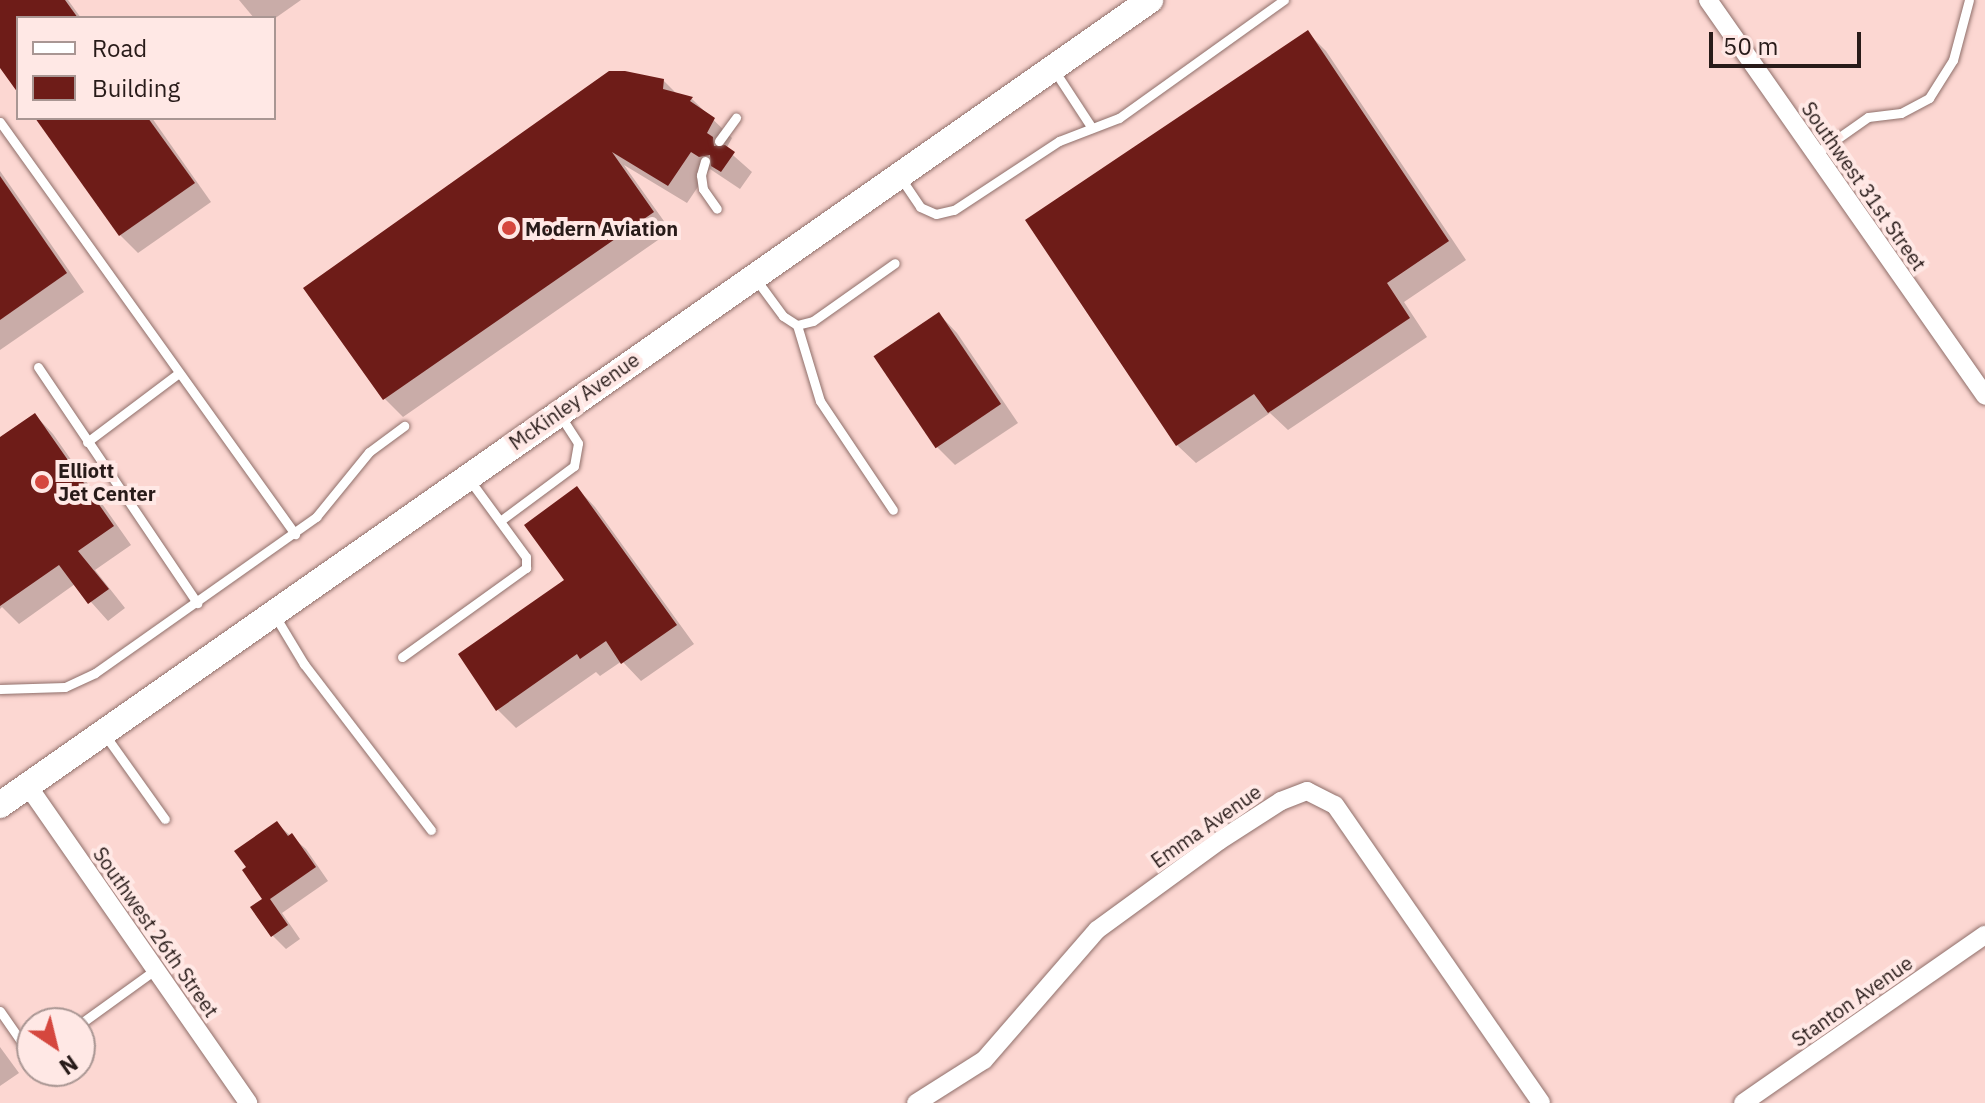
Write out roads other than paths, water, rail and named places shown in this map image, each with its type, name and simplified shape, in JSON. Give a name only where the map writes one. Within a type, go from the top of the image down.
[{"type":"main road","name":"McKinley Avenue","points":[[0,805],[1150,0]]},
{"type":"street","name":"Southwest 31st Street","points":[[1708,0],[1985,396]]},
{"type":"street","name":"Southwest 26th Street","points":[[28,786],[248,1103]]},
{"type":"street","name":"Emma Avenue","points":[[916,1103],[984,1060],[1097,930],[1219,841],[1281,801],[1307,791],[1335,805],[1541,1103]]},
{"type":"street","name":"Stanton Avenue","points":[[1743,1103],[1985,935]]},
{"type":"lane","points":[[898,174],[920,207],[936,214],[954,210],[1059,141],[1119,118],[1284,0]]},
{"type":"lane","points":[[1814,155],[1868,117],[1901,113],[1929,98],[1953,60],[1969,0]]},
{"type":"lane","points":[[1052,67],[1092,128]]},
{"type":"lane","points":[[719,141],[736,118]]},
{"type":"lane","points":[[0,122],[295,534]]},
{"type":"lane","points":[[705,161],[701,175],[703,189],[717,209]]},
{"type":"lane","points":[[797,325],[813,321],[895,263]]},
{"type":"lane","points":[[753,275],[783,316],[797,325],[820,401],[893,510]]},
{"type":"lane","points":[[38,367],[197,603]]},
{"type":"lane","points":[[87,442],[179,373]]},
{"type":"lane","points":[[500,521],[574,466],[578,443],[558,412]]},
{"type":"lane","points":[[0,689],[65,687],[82,682],[295,534],[335,498],[369,452],[404,426]]},
{"type":"lane","points":[[402,657],[526,568],[526,557],[467,476]]},
{"type":"lane","points":[[273,612],[304,664],[431,830]]},
{"type":"lane","points":[[103,732],[165,819]]},
{"type":"lane","points":[[96,1012],[155,970]]},
{"type":"lane","points":[[0,1011],[16,1034]]},
{"type":"place","name":"Modern Aviation","points":[[509,228]]},
{"type":"place","name":"Elliott Jet Center","points":[[42,482]]}]
